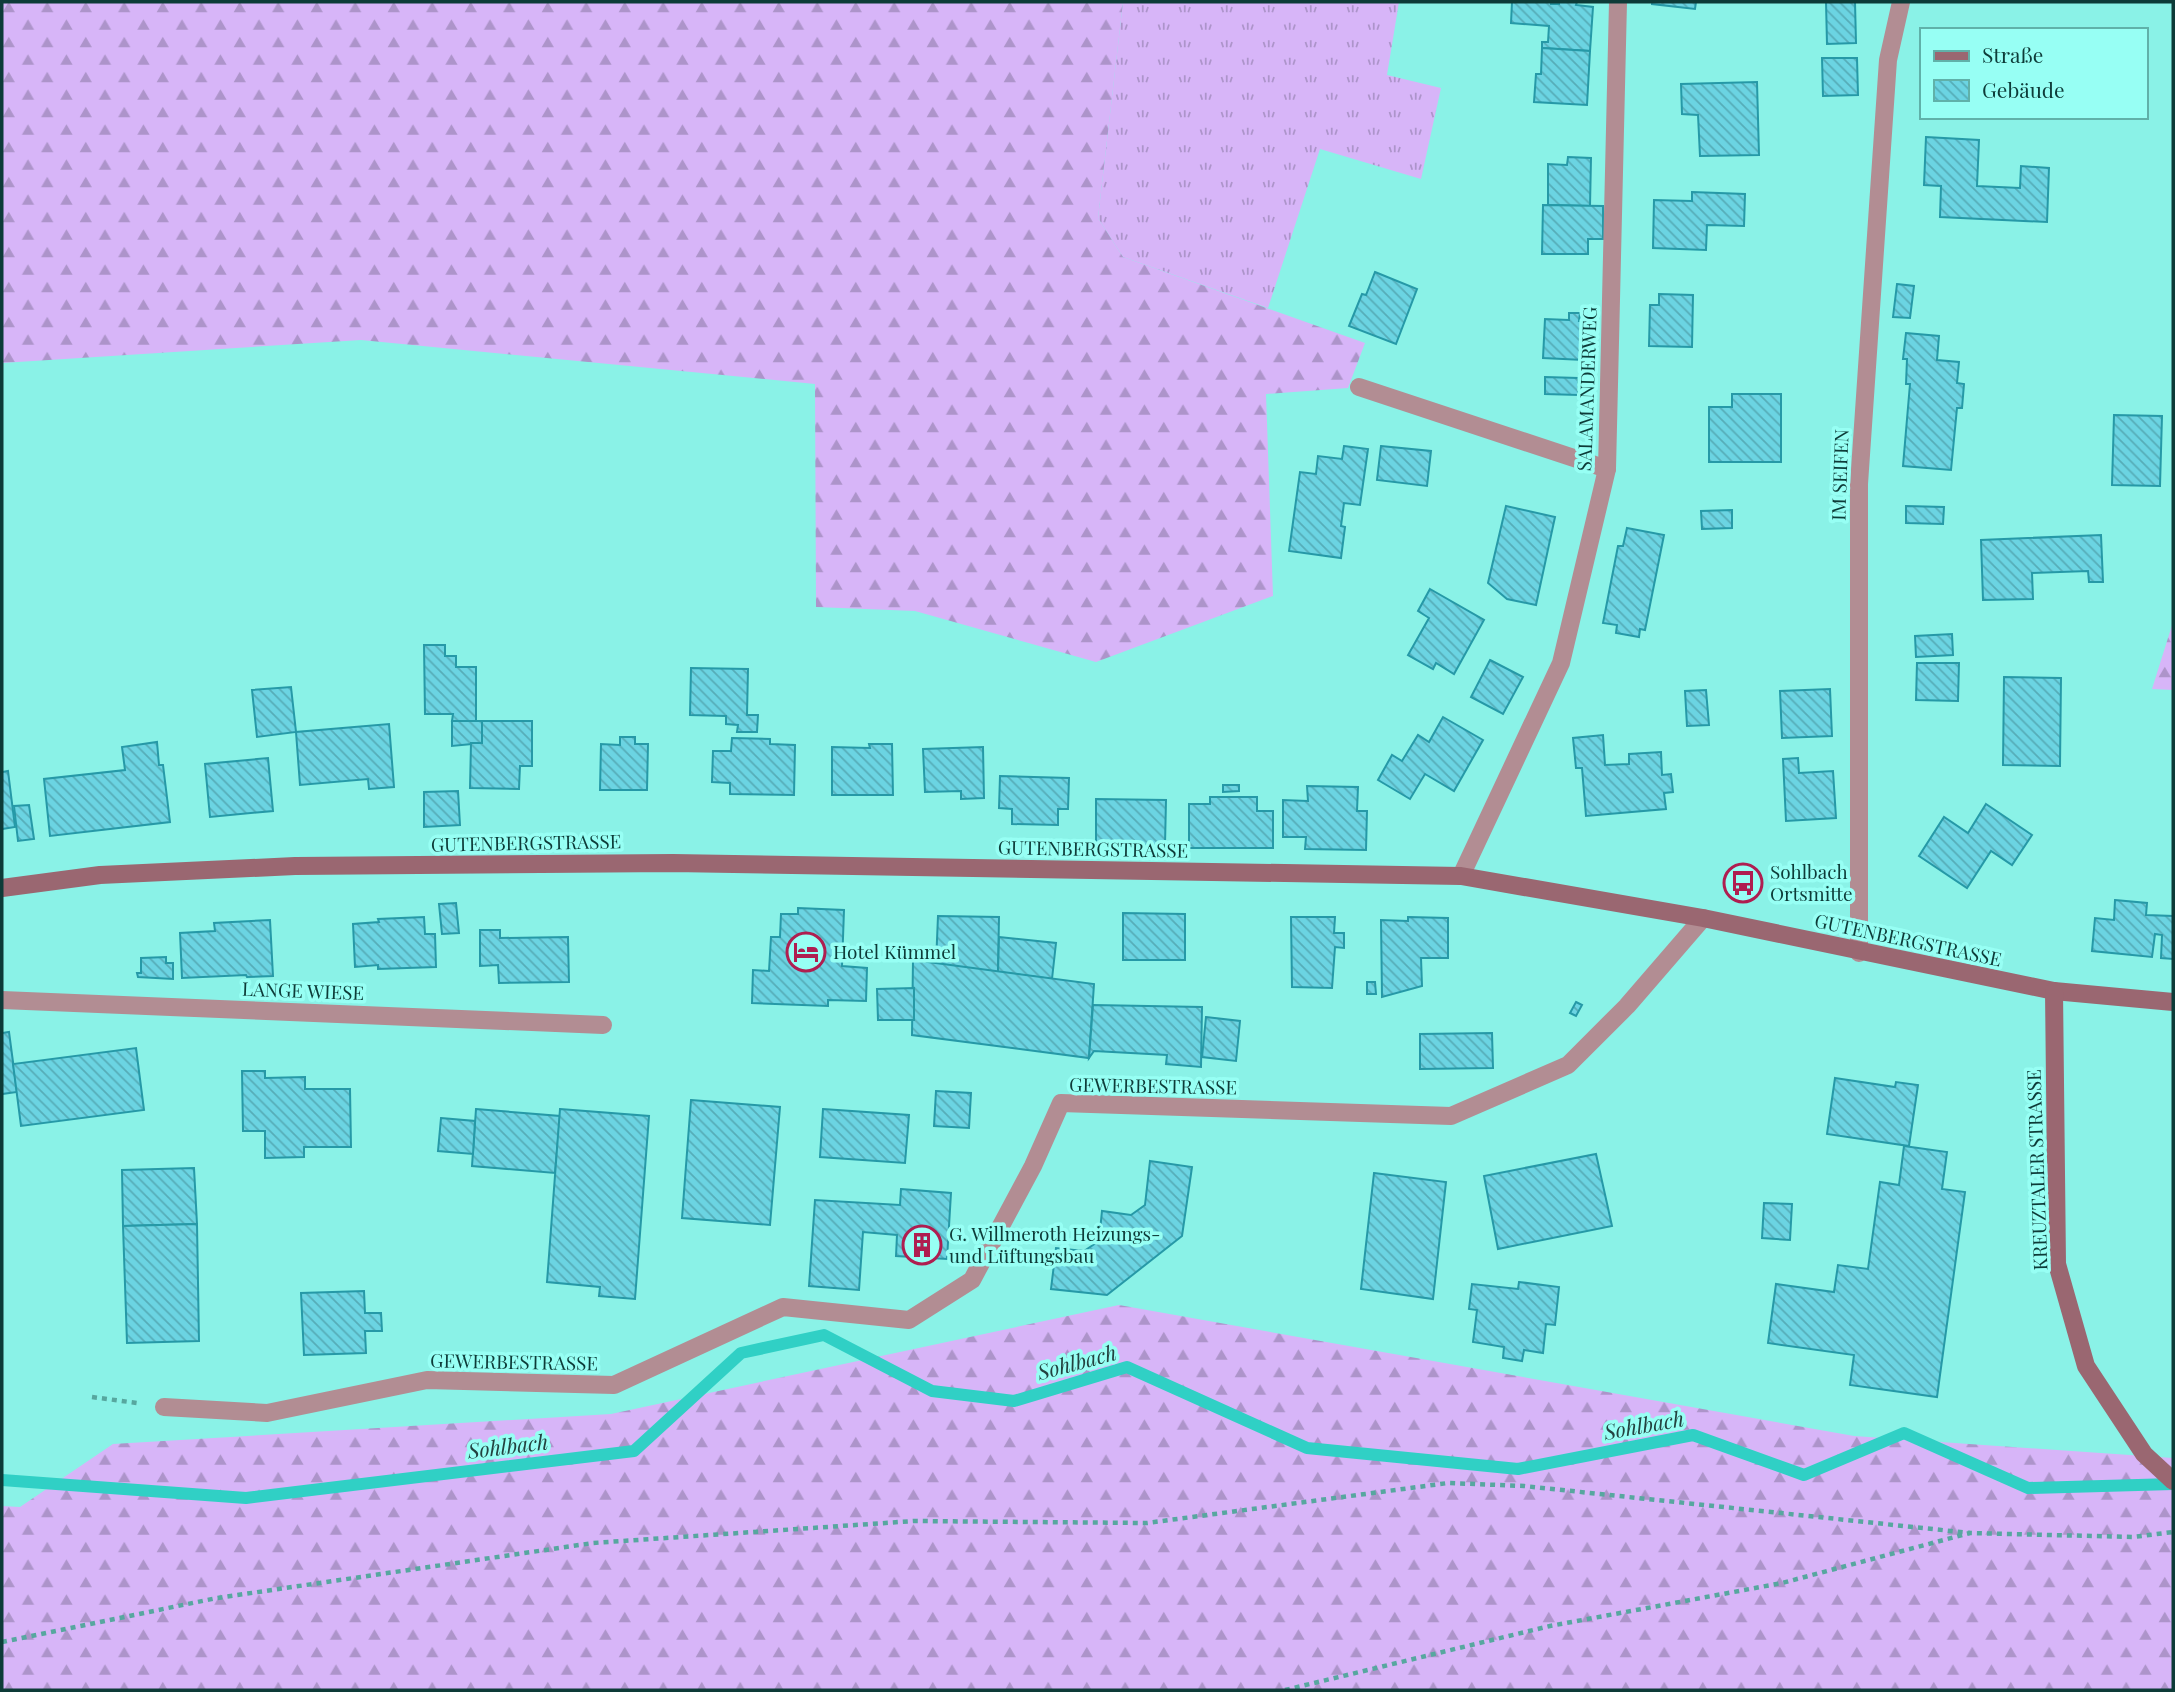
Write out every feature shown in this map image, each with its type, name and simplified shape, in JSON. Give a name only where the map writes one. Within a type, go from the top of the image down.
[{"type":"street","name":"SALAMANDERWEG","points":[[1461,876],[1561,663],[1607,469],[1618,2]]},
{"type":"street","name":"IM SEIFEN","points":[[1859,953],[1859,484],[1888,60],[1901,2]]},
{"type":"street","points":[[1359,387],[1607,469]]},
{"type":"street","name":"GUTENBERGSTRASSE","points":[[2,888],[100,875],[295,866],[673,863],[1461,876],[1703,918],[2054,992],[2173,1002]]},
{"type":"street","name":"GEWERBESTRASSE","points":[[164,1407],[267,1413],[427,1380],[614,1385],[783,1307],[909,1320],[972,1280],[1033,1166],[1061,1103],[1451,1116],[1568,1065],[1627,1006],[1703,918]]},
{"type":"street","name":"KREUZTALER STRASSE","points":[[2054,992],[2057,1264],[2086,1366],[2144,1454],[2173,1481]]},
{"type":"street","name":"LANGE WIESE","points":[[2,1000],[603,1025]]},
{"type":"path","points":[[92,1397],[164,1407]]},
{"type":"path","points":[[2,1642],[217,1598],[593,1543],[914,1521],[1147,1523],[1448,1483],[1524,1486],[1970,1533],[2133,1537],[2173,1532]]},
{"type":"path","points":[[1284,1690],[1550,1626],[1782,1583],[1970,1533]]},
{"type":"green space","points":[[2,2],[1123,2],[1098,218],[1123,257],[1365,343],[1348,388],[1266,394],[1273,596],[1096,662],[915,611],[816,607],[815,384],[361,340],[2,363]]},
{"type":"green space","points":[[1123,2],[1399,2],[1387,75],[1441,88],[1421,179],[1320,149],[1268,308],[1123,257],[1098,218]]},
{"type":"green space","points":[[2173,622],[2173,690],[2152,689]]},
{"type":"green space","points":[[1119,1305],[1854,1436],[2173,1458],[2173,1690],[2,1690],[2,1506],[20,1507],[113,1444],[611,1414]]},
{"type":"building","points":[[1512,2],[1577,2],[1576,5],[1593,7],[1590,51],[1542,48],[1542,42],[1548,42],[1549,26],[1511,23]]},
{"type":"building","points":[[1652,2],[1696,2],[1695,9]]},
{"type":"building","points":[[1826,2],[1855,2],[1856,43],[1827,44]]},
{"type":"building","points":[[1542,48],[1590,51],[1587,105],[1534,102],[1536,74],[1541,74]]},
{"type":"building","points":[[1822,58],[1857,58],[1858,95],[1823,96]]},
{"type":"building","points":[[1757,82],[1759,155],[1700,156],[1698,115],[1682,114],[1681,84]]},
{"type":"building","points":[[1926,137],[1979,140],[1977,186],[2020,188],[2021,166],[2049,168],[2047,222],[1940,217],[1941,186],[1924,185]]},
{"type":"building","points":[[1568,157],[1591,158],[1590,206],[1548,205],[1548,164],[1567,165]]},
{"type":"building","points":[[1692,192],[1745,194],[1744,226],[1707,225],[1706,250],[1653,248],[1654,200],[1692,201]]},
{"type":"building","points":[[1543,205],[1603,206],[1603,239],[1588,239],[1588,254],[1542,254]]},
{"type":"building","points":[[1375,272],[1417,289],[1396,344],[1349,326],[1362,294],[1366,295]]},
{"type":"building","points":[[1897,284],[1914,286],[1910,318],[1893,317]]},
{"type":"building","points":[[1659,294],[1693,295],[1692,347],[1649,346],[1650,305],[1659,305]]},
{"type":"building","points":[[1569,313],[1580,313],[1579,321],[1585,321],[1583,360],[1543,358],[1545,319],[1569,320]]},
{"type":"building","points":[[1906,333],[1939,336],[1937,360],[1959,362],[1957,383],[1964,384],[1962,408],[1957,408],[1951,470],[1903,466],[1910,384],[1906,384],[1907,359],[1903,359]]},
{"type":"building","points":[[1545,377],[1578,378],[1578,395],[1545,394]]},
{"type":"building","points":[[1732,394],[1781,394],[1781,462],[1709,462],[1709,407],[1732,407]]},
{"type":"building","points":[[2114,415],[2162,416],[2160,486],[2112,485]]},
{"type":"building","points":[[1344,446],[1368,449],[1360,505],[1344,503],[1341,526],[1345,527],[1341,558],[1289,551],[1300,472],[1316,474],[1318,456],[1342,459]]},
{"type":"building","points":[[1381,446],[1431,451],[1427,486],[1377,480]]},
{"type":"building","points":[[1506,506],[1555,517],[1536,605],[1507,599],[1488,583]]},
{"type":"building","points":[[1906,506],[1944,507],[1943,524],[1906,523]]},
{"type":"building","points":[[1732,510],[1732,528],[1702,529],[1701,511]]},
{"type":"building","points":[[1627,528],[1664,535],[1645,630],[1640,629],[1639,637],[1616,633],[1617,625],[1603,623],[1618,546],[1623,546]]},
{"type":"building","points":[[2101,535],[2103,582],[2089,582],[2088,571],[2032,573],[2033,599],[1983,600],[1981,540]]},
{"type":"building","points":[[1430,589],[1484,620],[1454,674],[1436,663],[1433,669],[1408,655],[1429,618],[1418,611]]},
{"type":"building","points":[[1952,634],[1953,655],[1916,657],[1915,636]]},
{"type":"building","points":[[424,645],[445,645],[445,656],[456,656],[456,667],[476,667],[476,721],[452,721],[453,714],[425,714]]},
{"type":"building","points":[[1490,660],[1523,677],[1503,714],[1471,697]]},
{"type":"building","points":[[1917,663],[1959,663],[1958,701],[1916,700]]},
{"type":"building","points":[[691,668],[748,669],[747,715],[758,715],[757,732],[737,732],[738,725],[726,724],[726,716],[690,715]]},
{"type":"building","points":[[2004,677],[2061,678],[2060,766],[2003,765]]},
{"type":"building","points":[[291,687],[296,732],[257,737],[252,690]]},
{"type":"building","points":[[1830,689],[1832,736],[1782,738],[1780,691]]},
{"type":"building","points":[[1706,690],[1709,725],[1687,726],[1685,691]]},
{"type":"building","points":[[1443,717],[1483,740],[1454,791],[1425,774],[1410,799],[1378,780],[1392,755],[1402,761],[1418,735],[1429,742]]},
{"type":"building","points":[[452,721],[482,721],[482,743],[452,746]]},
{"type":"building","points":[[482,721],[532,721],[532,766],[520,766],[519,789],[470,788],[471,743],[482,743]]},
{"type":"building","points":[[389,724],[394,787],[369,789],[368,779],[300,785],[296,732]]},
{"type":"building","points":[[1603,735],[1605,765],[1629,764],[1629,754],[1661,752],[1662,775],[1671,774],[1673,792],[1664,793],[1666,809],[1586,816],[1582,768],[1576,768],[1573,738]]},
{"type":"building","points":[[620,737],[635,737],[635,744],[648,744],[647,790],[600,790],[601,744],[620,745]]},
{"type":"building","points":[[732,738],[770,739],[770,744],[795,745],[794,795],[730,794],[730,783],[712,782],[713,751],[731,751]]},
{"type":"building","points":[[157,742],[159,765],[163,765],[170,822],[50,836],[44,779],[125,770],[122,747]]},
{"type":"building","points":[[869,744],[892,744],[893,795],[832,795],[832,747],[870,748]]},
{"type":"building","points":[[983,747],[984,798],[961,799],[961,791],[925,792],[923,749]]},
{"type":"building","points":[[268,758],[273,811],[210,817],[205,764]]},
{"type":"building","points":[[1798,758],[1799,773],[1833,771],[1836,818],[1786,821],[1783,759]]},
{"type":"building","points":[[8,771],[15,827],[2,829],[2,772]]},
{"type":"building","points":[[1000,776],[1069,778],[1068,809],[1058,809],[1058,825],[1012,824],[1012,809],[999,808]]},
{"type":"building","points":[[1223,785],[1239,785],[1239,791],[1223,792]]},
{"type":"building","points":[[1307,786],[1358,787],[1357,811],[1367,811],[1366,850],[1305,849],[1306,837],[1283,837],[1283,800],[1308,801]]},
{"type":"building","points":[[458,791],[460,825],[424,827],[424,792]]},
{"type":"building","points":[[1210,797],[1257,797],[1257,811],[1273,811],[1273,848],[1189,848],[1189,804],[1210,804]]},
{"type":"building","points":[[1096,799],[1166,800],[1165,845],[1096,844]]},
{"type":"building","points":[[1986,804],[2032,835],[2012,865],[1991,851],[1967,888],[1919,856],[1944,817],[1968,833]]},
{"type":"building","points":[[29,805],[34,839],[18,841],[14,806]]},
{"type":"building","points":[[2115,900],[2147,903],[2146,915],[2173,916],[2173,959],[2161,958],[2162,935],[2155,934],[2152,957],[2092,951],[2095,918],[2114,920]]},
{"type":"building","points":[[456,903],[459,933],[442,934],[439,904]]},
{"type":"building","name":"Hotel Kümmel","points":[[798,908],[844,910],[842,966],[867,968],[866,1001],[828,1000],[828,1006],[752,1003],[753,970],[769,971],[771,937],[780,937],[781,914],[798,914]]},
{"type":"building","points":[[1123,913],[1185,914],[1185,960],[1123,960]]},
{"type":"building","points":[[938,916],[999,917],[998,972],[936,964]]},
{"type":"building","points":[[424,917],[425,934],[435,934],[436,967],[355,967],[353,924],[379,922],[378,919]]},
{"type":"building","points":[[1291,917],[1335,917],[1334,933],[1344,933],[1344,948],[1335,947],[1332,988],[1292,987]]},
{"type":"building","points":[[1408,917],[1448,918],[1448,958],[1421,958],[1422,986],[1382,997],[1381,920],[1408,921]]},
{"type":"building","points":[[270,920],[273,976],[182,978],[180,933],[215,931],[214,923]]},
{"type":"building","points":[[480,930],[500,930],[500,938],[568,937],[569,982],[499,983],[498,965],[480,966]]},
{"type":"building","points":[[999,937],[1056,943],[1052,979],[998,972]]},
{"type":"building","points":[[166,957],[166,963],[173,963],[173,979],[138,977],[137,973],[141,973],[141,958]]},
{"type":"building","points":[[913,960],[1094,984],[1089,1058],[912,1035]]},
{"type":"building","points":[[1367,982],[1375,982],[1376,994],[1367,994]]},
{"type":"building","points":[[914,988],[914,1020],[878,1020],[877,989]]},
{"type":"building","points":[[1576,1002],[1582,1005],[1576,1016],[1570,1013]]},
{"type":"building","points":[[1093,1005],[1202,1007],[1201,1067],[1166,1064],[1167,1055],[1094,1051],[1089,1058]]},
{"type":"building","points":[[1206,1017],[1240,1021],[1236,1061],[1202,1057]]},
{"type":"building","points":[[9,1032],[17,1092],[2,1094],[2,1033]]},
{"type":"building","points":[[1492,1033],[1493,1068],[1420,1069],[1420,1034]]},
{"type":"building","points":[[136,1048],[144,1110],[21,1126],[13,1064]]},
{"type":"building","points":[[242,1071],[265,1071],[265,1078],[305,1077],[305,1089],[350,1089],[351,1147],[304,1147],[304,1157],[265,1158],[265,1131],[243,1131]]},
{"type":"building","points":[[1835,1078],[1895,1087],[1896,1082],[1918,1085],[1909,1146],[1827,1134]]},
{"type":"building","points":[[936,1091],[971,1093],[969,1128],[934,1126]]},
{"type":"building","points":[[691,1100],[780,1107],[770,1225],[682,1218]]},
{"type":"building","points":[[476,1109],[560,1116],[555,1173],[472,1166]]},
{"type":"building","points":[[560,1109],[649,1116],[635,1299],[599,1296],[600,1287],[547,1282]]},
{"type":"building","points":[[823,1109],[909,1115],[905,1163],[820,1157]]},
{"type":"building","points":[[441,1118],[475,1121],[473,1154],[438,1151]]},
{"type":"building","points":[[1904,1146],[1947,1152],[1942,1189],[1965,1192],[1937,1397],[1850,1385],[1854,1355],[1768,1343],[1776,1284],[1834,1292],[1838,1265],[1868,1269],[1880,1182],[1899,1185]]},
{"type":"building","points":[[1596,1154],[1612,1226],[1498,1249],[1484,1176]]},
{"type":"building","points":[[1150,1161],[1192,1167],[1182,1236],[1107,1295],[1051,1289],[1056,1248],[1084,1251],[1099,1241],[1102,1211],[1131,1215],[1145,1205]]},
{"type":"building","points":[[194,1168],[197,1224],[123,1226],[122,1170]]},
{"type":"building","points":[[1374,1173],[1446,1182],[1433,1299],[1361,1289]]},
{"type":"building","name":"G. Willmeroth Heizungs- und Lüftungsbau","points":[[901,1189],[951,1193],[947,1259],[896,1256],[897,1235],[863,1232],[859,1290],[809,1286],[815,1200],[900,1205]]},
{"type":"building","points":[[1764,1203],[1792,1204],[1790,1240],[1762,1238]]},
{"type":"building","points":[[197,1224],[199,1341],[127,1343],[123,1226]]},
{"type":"building","points":[[1519,1282],[1559,1287],[1555,1325],[1546,1324],[1543,1353],[1524,1350],[1522,1361],[1503,1358],[1504,1347],[1473,1342],[1477,1310],[1469,1309],[1472,1284],[1518,1289]]},
{"type":"building","points":[[364,1291],[365,1313],[381,1313],[382,1331],[365,1331],[366,1353],[304,1355],[301,1293]]},
{"type":"waterway","name":"Sohlbach","points":[[2,1480],[246,1498],[634,1451],[741,1353],[824,1335],[932,1391],[1014,1401],[1127,1367],[1307,1448],[1518,1469],[1693,1435],[1804,1475],[1904,1433],[2028,1488],[2173,1484]]},
{"type":"place","name":"Sohlbach Ortsmitte","points":[[1743,883]]},
{"type":"place","name":"Hotel Kümmel","points":[[806,952]]},
{"type":"place","name":"G. Willmeroth Heizungs- und Lüftungsbau","points":[[922,1245]]}]
